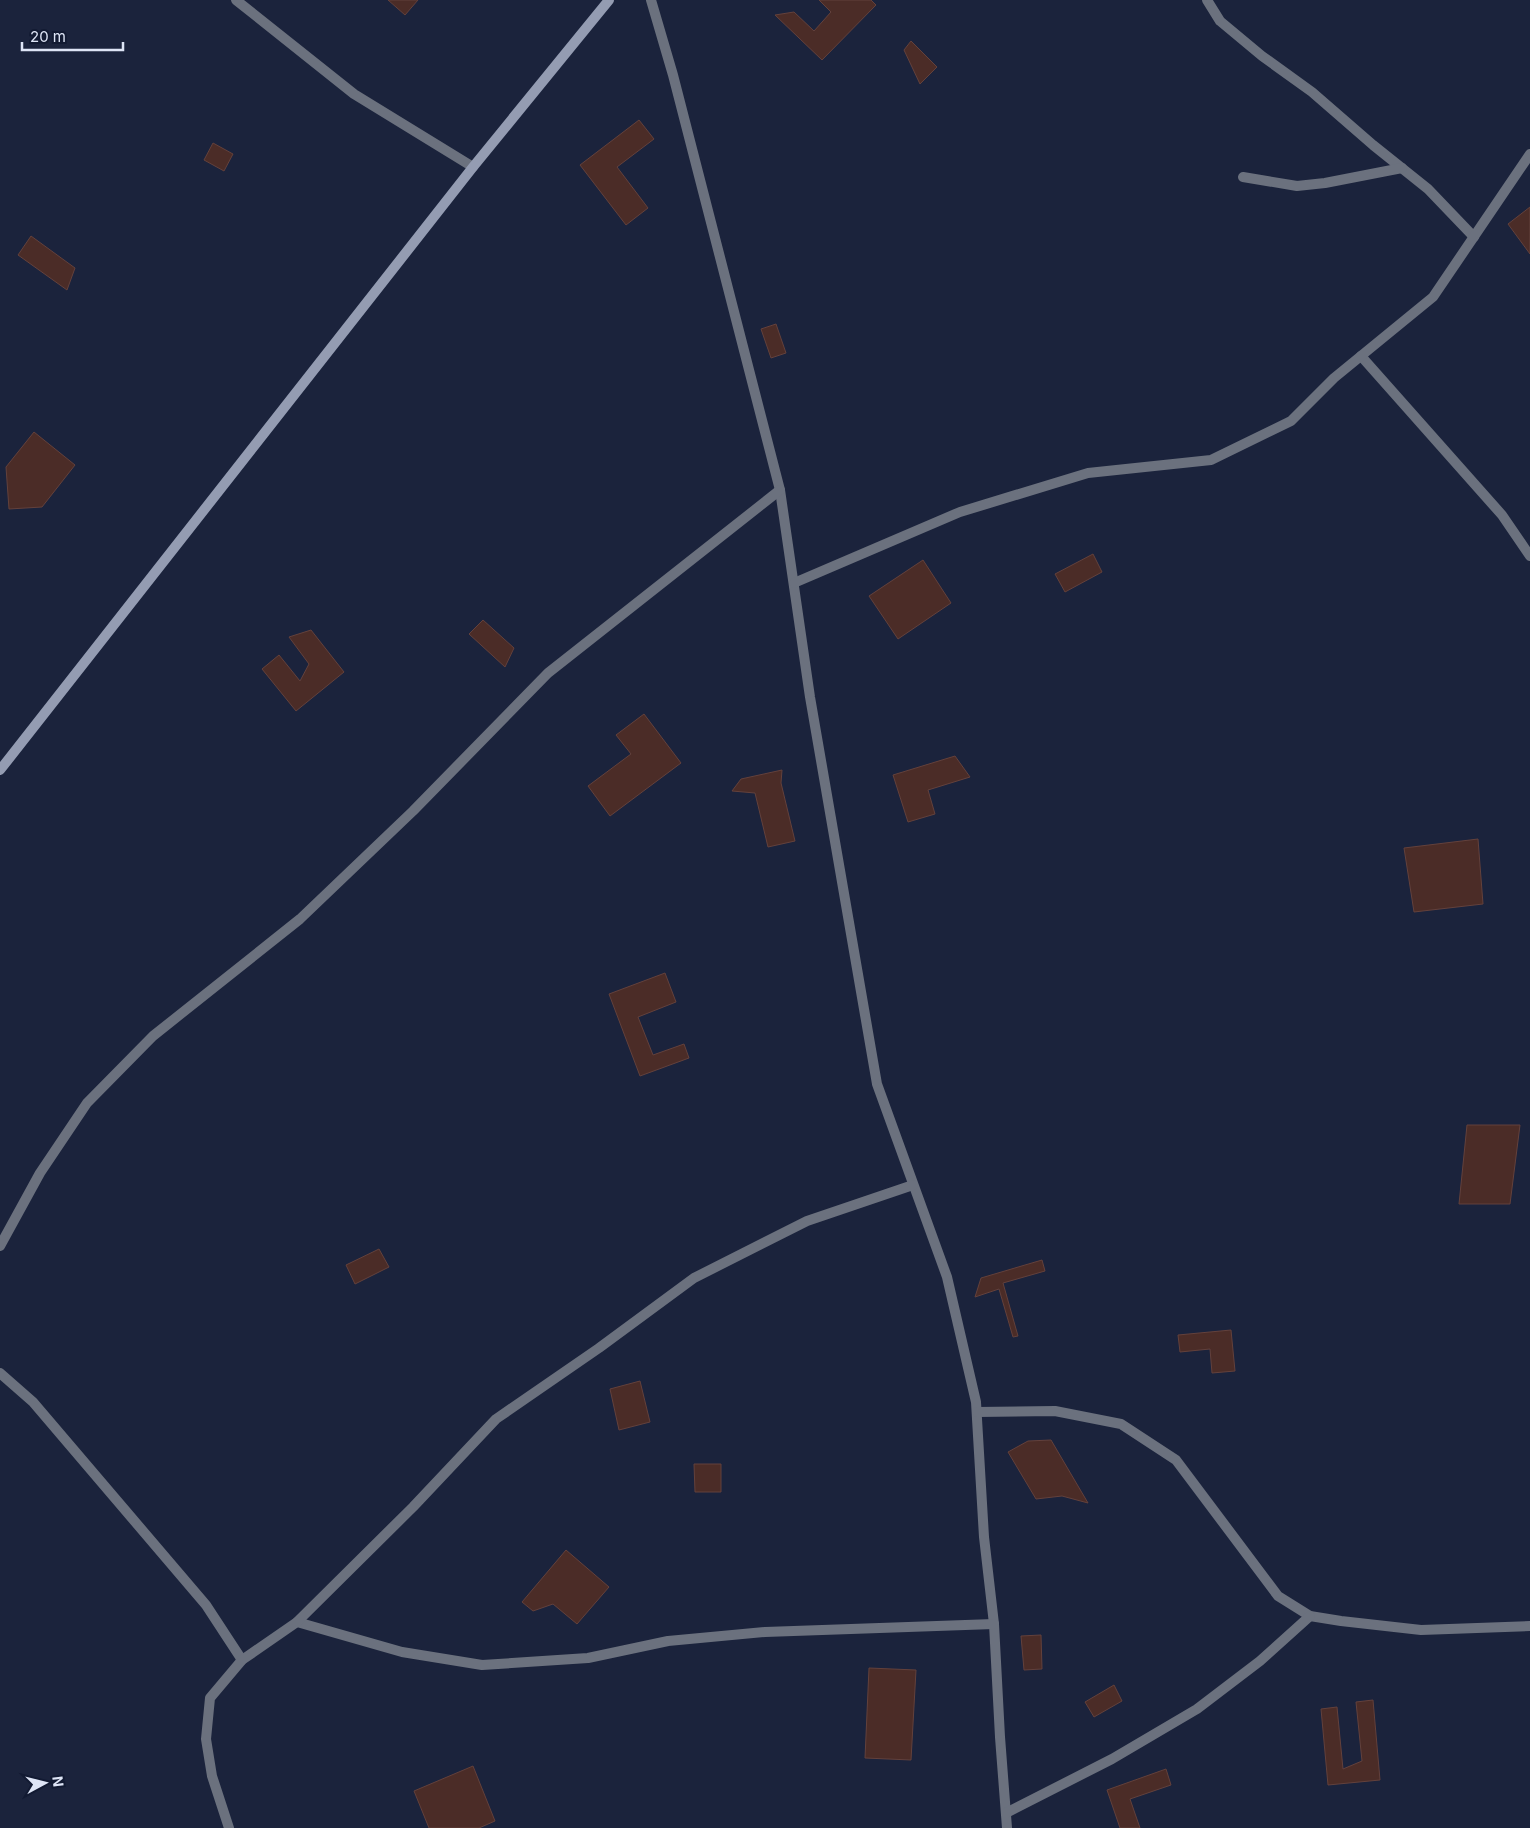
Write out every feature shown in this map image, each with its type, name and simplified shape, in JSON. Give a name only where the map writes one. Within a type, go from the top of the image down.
[{"type":"main road","points":[[0,770],[473,167],[609,0]]},
{"type":"street","points":[[236,0],[354,94],[473,167]]},
{"type":"street","points":[[651,0],[680,104],[780,490],[831,824],[877,1084],[947,1277],[976,1402],[984,1537],[994,1624],[1007,1828]]},
{"type":"street","points":[[1207,0],[1220,21],[1262,56],[1312,92],[1428,189],[1474,237]]},
{"type":"street","points":[[794,583],[960,512],[1088,473],[1211,460],[1291,421],[1334,378],[1433,297],[1530,154]]},
{"type":"street","points":[[1243,177],[1297,186],[1325,183],[1402,168]]},
{"type":"street","points":[[1361,356],[1502,515],[1530,556]]},
{"type":"street","points":[[0,1246],[40,1173],[87,1103],[153,1036],[300,920],[413,811],[548,674],[780,490]]},
{"type":"street","points":[[230,1828],[212,1776],[206,1739],[210,1698],[242,1660],[297,1622],[413,1507],[496,1419],[599,1348],[694,1278],[807,1221],[913,1185]]},
{"type":"street","points":[[0,1374],[33,1402],[206,1605],[242,1660]]},
{"type":"street","points":[[977,1412],[1054,1411],[1121,1424],[1176,1460],[1278,1596],[1310,1616],[1421,1630],[1530,1626]]},
{"type":"street","points":[[1006,1813],[1112,1759],[1197,1710],[1260,1661],[1310,1616]]},
{"type":"street","points":[[297,1622],[402,1652],[482,1665],[588,1658],[668,1641],[765,1632],[994,1624]]},
{"type":"building","points":[[388,0],[418,0],[405,15]]},
{"type":"building","points":[[819,0],[871,0],[876,5],[822,60],[775,15],[794,12],[814,31],[831,12]]},
{"type":"building","points":[[911,41],[937,67],[920,84],[904,50]]},
{"type":"building","points":[[639,120],[654,139],[617,167],[648,208],[626,225],[580,165]]},
{"type":"building","points":[[213,143],[233,154],[224,171],[204,160]]},
{"type":"building","points":[[1530,207],[1530,254],[1508,224]]},
{"type":"building","points":[[31,236],[75,268],[67,290],[18,255]]},
{"type":"building","points":[[776,324],[786,353],[771,358],[761,329]]},
{"type":"building","points":[[34,432],[75,465],[42,507],[9,509],[6,467]]},
{"type":"building","points":[[1093,554],[1102,572],[1065,592],[1055,574]]},
{"type":"building","points":[[923,560],[951,603],[898,639],[869,596]]},
{"type":"building","points":[[483,620],[514,648],[505,667],[469,634]]},
{"type":"building","points":[[311,630],[344,672],[296,711],[262,669],[279,655],[300,681],[309,664],[289,637]]},
{"type":"building","points":[[644,714],[681,763],[610,816],[588,786],[631,754],[616,735]]},
{"type":"building","points":[[955,756],[970,777],[928,790],[935,814],[908,822],[893,775]]},
{"type":"building","points":[[782,770],[781,783],[795,841],[768,847],[755,793],[732,791],[741,779]]},
{"type":"building","points":[[1478,839],[1483,904],[1414,912],[1404,848]]},
{"type":"building","points":[[665,973],[676,1002],[638,1017],[653,1055],[684,1044],[689,1058],[640,1076],[609,994]]},
{"type":"building","points":[[1467,1125],[1520,1125],[1510,1204],[1459,1204]]},
{"type":"building","points":[[379,1249],[389,1267],[355,1284],[346,1265]]},
{"type":"building","points":[[1042,1260],[1045,1271],[1003,1283],[1018,1336],[1013,1337],[999,1289],[975,1297],[981,1278]]},
{"type":"building","points":[[1231,1330],[1235,1371],[1212,1373],[1210,1349],[1180,1352],[1178,1335]]},
{"type":"building","points":[[640,1381],[650,1422],[619,1430],[610,1389]]},
{"type":"building","points":[[1051,1440],[1088,1503],[1062,1496],[1036,1499],[1008,1452],[1028,1441]]},
{"type":"building","points":[[694,1464],[721,1464],[721,1492],[695,1492]]},
{"type":"building","points":[[566,1550],[609,1587],[577,1624],[553,1604],[533,1611],[522,1602]]},
{"type":"building","points":[[1041,1635],[1042,1669],[1024,1670],[1021,1636]]},
{"type":"building","points":[[869,1668],[916,1670],[911,1760],[865,1758]]},
{"type":"building","points":[[1114,1685],[1122,1701],[1094,1717],[1085,1702]]},
{"type":"building","points":[[1373,1700],[1380,1780],[1328,1785],[1321,1709],[1337,1707],[1343,1769],[1362,1761],[1356,1702]]},
{"type":"building","points":[[473,1766],[495,1821],[479,1828],[429,1828],[414,1791]]},
{"type":"building","points":[[1166,1769],[1171,1785],[1130,1799],[1140,1828],[1120,1828],[1107,1790]]}]
